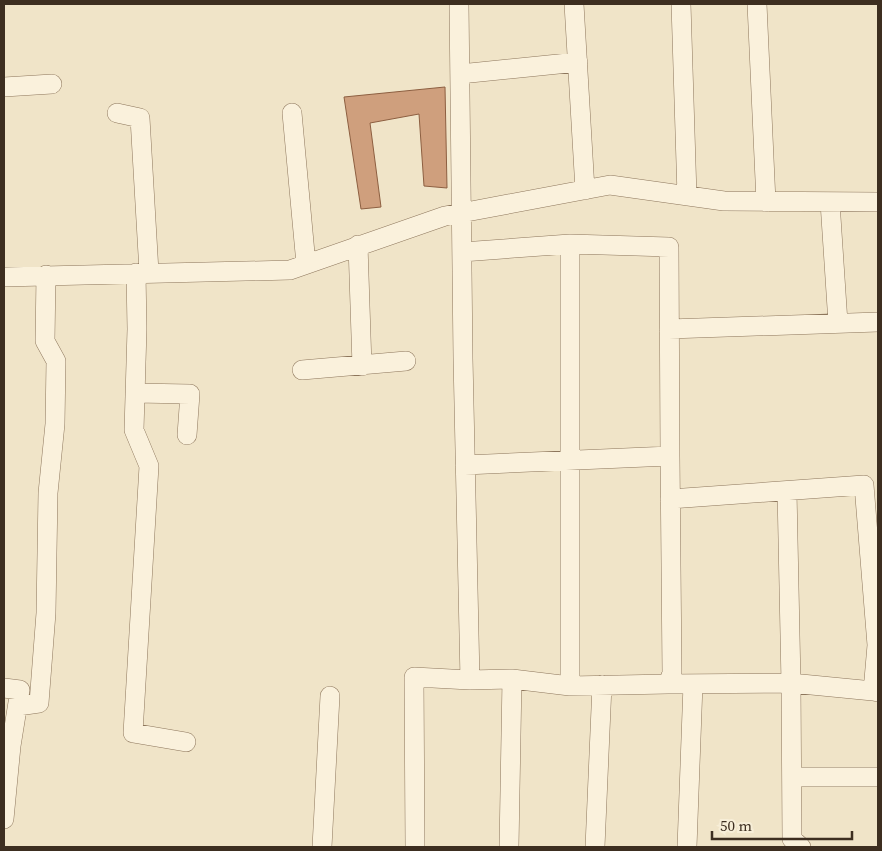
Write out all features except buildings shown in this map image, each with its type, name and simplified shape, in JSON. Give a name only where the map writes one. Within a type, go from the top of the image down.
[{"type":"street","points":[[459,4],[464,466],[470,680]]},
{"type":"street","points":[[574,4],[585,190]]},
{"type":"street","points":[[681,4],[688,196]]},
{"type":"street","points":[[757,4],[766,202]]},
{"type":"street","points":[[460,74],[578,62]]},
{"type":"street","points":[[4,87],[52,84]]},
{"type":"street","points":[[117,113],[140,118],[142,273],[134,430],[149,466],[133,733],[186,742]]},
{"type":"street","points":[[292,113],[306,264]]},
{"type":"street","points":[[4,277],[290,270],[435,218],[610,185],[724,202],[878,202]]},
{"type":"street","points":[[830,202],[838,323]]},
{"type":"street","points":[[462,252],[570,244],[669,247],[672,673],[668,684]]},
{"type":"street","points":[[570,244],[570,686]]},
{"type":"street","points":[[358,245],[362,366]]},
{"type":"street","points":[[18,706],[38,703],[46,613],[48,493],[56,424],[56,361],[45,341],[46,275]]},
{"type":"street","points":[[669,329],[878,322]]},
{"type":"street","points":[[302,370],[406,361]]},
{"type":"street","points":[[136,393],[190,394],[187,435]]},
{"type":"street","points":[[464,466],[670,456]]},
{"type":"street","points":[[415,847],[414,677],[470,680],[512,679],[570,686],[791,683],[876,692],[877,645],[864,485],[670,499]]},
{"type":"street","points":[[787,491],[792,839],[800,847]]},
{"type":"street","points":[[509,847],[512,679]]},
{"type":"street","points":[[687,847],[693,684]]},
{"type":"street","points":[[595,847],[602,686]]},
{"type":"street","points":[[4,688],[20,690],[11,746],[4,819]]},
{"type":"street","points":[[322,847],[330,696]]},
{"type":"street","points":[[792,777],[878,777]]}]
